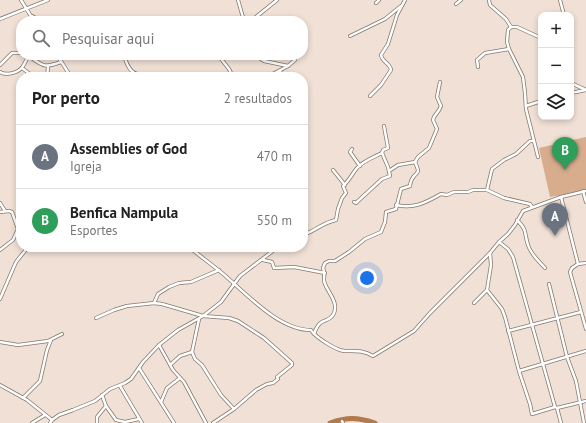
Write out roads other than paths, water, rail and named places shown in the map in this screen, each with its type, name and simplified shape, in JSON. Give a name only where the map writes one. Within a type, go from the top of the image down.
[{"type":"street","points":[[21,0],[31,16]]},
{"type":"street","points":[[0,19],[48,0]]},
{"type":"street","points":[[238,0],[243,16]]},
{"type":"street","points":[[257,16],[277,0]]},
{"type":"street","points":[[376,3],[379,0]]},
{"type":"street","points":[[370,96],[381,85],[391,70],[390,66],[383,60],[381,54],[388,44],[401,6],[405,0]]},
{"type":"street","points":[[456,4],[461,0]]},
{"type":"street","points":[[489,0],[490,5],[506,19],[511,27]]},
{"type":"street","points":[[560,0],[563,12]]},
{"type":"street","points":[[350,36],[385,19],[401,6]]},
{"type":"street","points":[[511,27],[517,27],[538,37]]},
{"type":"street","points":[[511,27],[508,30],[507,42],[523,77],[526,109],[538,157]]},
{"type":"street","points":[[478,67],[477,60],[485,53],[509,49]]},
{"type":"street","points":[[0,65],[12,53],[16,53]]},
{"type":"street","points":[[0,72],[4,74],[10,73],[22,68],[26,60]]},
{"type":"street","points":[[35,60],[48,66],[61,62],[68,72]]},
{"type":"street","points":[[126,60],[132,72]]},
{"type":"street","points":[[222,60],[231,72]]},
{"type":"street","points":[[262,60],[288,66]]},
{"type":"street","points":[[280,71],[295,60]]},
{"type":"street","points":[[47,72],[48,66]]},
{"type":"street","points":[[22,68],[27,72]]},
{"type":"street","points":[[389,171],[398,165],[415,162],[418,157],[429,148],[437,129],[434,120],[435,114],[439,110],[440,106],[437,97],[440,82]]},
{"type":"street","points":[[574,84],[586,90]]},
{"type":"street","points":[[574,92],[586,90]]},
{"type":"street","points":[[526,106],[538,102]]},
{"type":"street","points":[[344,185],[360,166],[382,153],[383,150],[388,147],[384,126]]},
{"type":"street","points":[[487,190],[492,169],[504,160],[516,154],[530,141],[534,141]]},
{"type":"street","points":[[352,149],[350,152],[351,155],[360,166]]},
{"type":"street","points":[[354,202],[356,203],[382,179],[390,176],[382,153]]},
{"type":"street","points":[[314,335],[320,322],[331,317],[334,309],[334,300],[324,282],[325,273],[323,268],[329,261],[335,261],[346,255],[365,239],[381,232],[386,222],[386,212],[396,208],[401,189],[410,186],[412,179],[418,173],[415,162]]},
{"type":"street","points":[[308,233],[324,224],[336,220],[338,209],[346,193],[343,187],[344,185],[333,170]]},
{"type":"street","points":[[396,205],[407,208],[423,203],[441,194],[447,195],[454,192],[487,190],[504,198],[530,204],[532,207]]},
{"type":"street","points":[[195,252],[265,310],[291,326],[304,330],[311,330],[314,335],[321,338],[334,348],[345,351],[360,351],[375,356],[414,331],[508,234],[516,225],[517,220],[523,211],[560,197],[585,191],[586,202]]},
{"type":"street","points":[[560,197],[578,264]]},
{"type":"street","points":[[0,203],[5,211]]},
{"type":"street","points":[[0,212],[11,211],[16,223]]},
{"type":"street","points":[[517,220],[524,228],[528,245],[533,255],[545,268]]},
{"type":"street","points":[[0,250],[13,240],[16,233]]},
{"type":"street","points":[[499,242],[508,249],[513,257],[542,364],[562,423]]},
{"type":"street","points":[[0,299],[16,262],[24,252]]},
{"type":"street","points":[[50,423],[59,415],[95,401],[110,389],[120,386],[131,379],[159,345],[178,330],[203,316],[221,302],[234,284],[247,270],[272,252]]},
{"type":"street","points":[[474,303],[487,290],[491,264],[490,253]]},
{"type":"street","points":[[262,260],[272,262],[274,268],[294,267],[325,273]]},
{"type":"street","points":[[586,262],[578,264],[572,268],[570,272],[586,329]]},
{"type":"street","points":[[154,303],[158,294],[170,287],[179,283],[191,282],[218,270]]},
{"type":"street","points":[[549,284],[567,357],[576,381],[584,423]]},
{"type":"street","points":[[487,290],[502,309],[505,316],[519,372],[532,414],[586,401]]},
{"type":"street","points":[[96,318],[127,306],[154,303],[203,316],[229,318],[238,321],[264,338],[292,363],[292,366],[277,377],[278,380],[273,384],[267,384],[256,390],[234,409],[214,423]]},
{"type":"street","points":[[508,331],[581,312]]},
{"type":"street","points":[[199,318],[192,352],[195,359],[202,365],[221,395],[234,409]]},
{"type":"street","points":[[0,342],[18,345],[51,340],[62,334]]},
{"type":"street","points":[[22,398],[40,380],[47,350],[51,340]]},
{"type":"street","points":[[159,345],[170,365],[184,382],[206,423]]},
{"type":"street","points":[[519,372],[586,351]]},
{"type":"street","points":[[170,365],[183,355],[192,352]]},
{"type":"street","points":[[139,368],[174,423]]},
{"type":"street","points":[[160,402],[167,388],[180,378]]},
{"type":"street","points":[[0,386],[22,398],[52,420]]},
{"type":"street","points":[[120,386],[142,423]]},
{"type":"street","points":[[102,395],[106,406],[116,420],[125,422],[139,419]]},
{"type":"street","points":[[97,423],[97,417],[106,406]]},
{"type":"street","points":[[32,423],[45,415]]},
{"type":"waterway","points":[[330,423],[352,418],[375,423]]},
{"type":"place","name":"Benfica Nampula","points":[[565,170]]},
{"type":"place","name":"Assemblies of God","points":[[555,236]]}]
